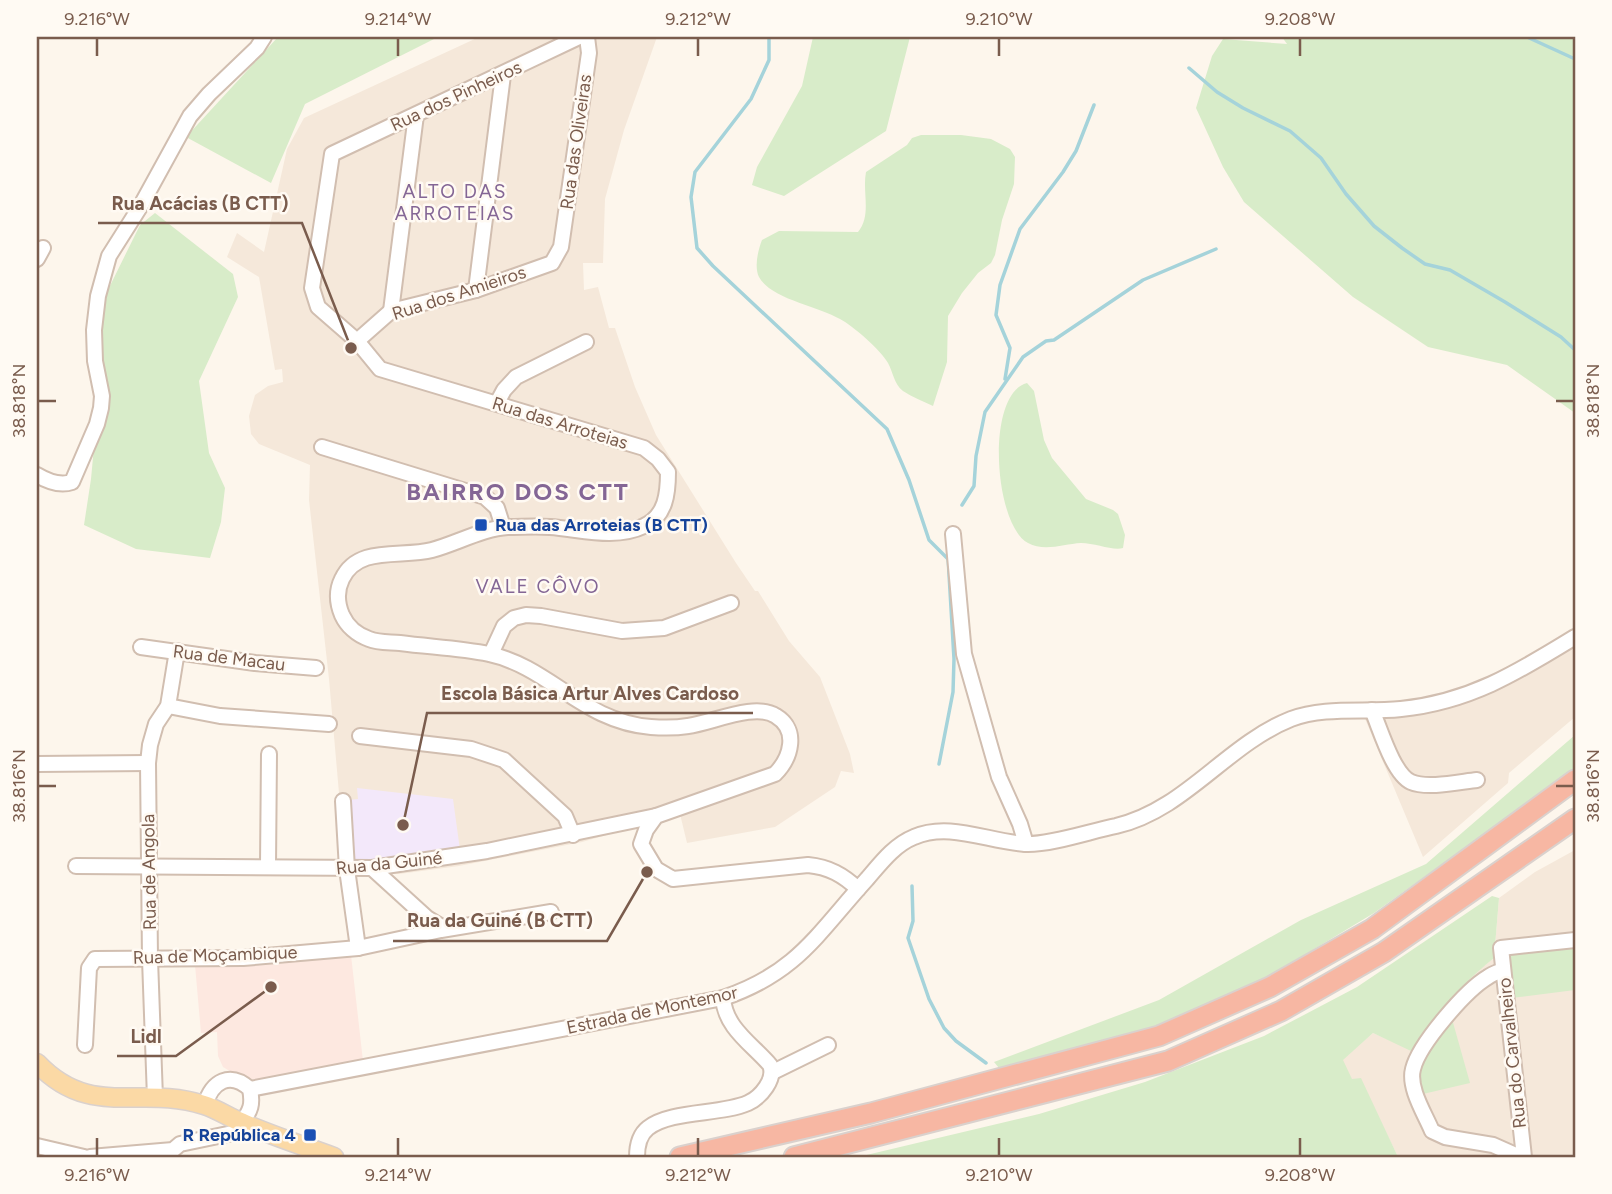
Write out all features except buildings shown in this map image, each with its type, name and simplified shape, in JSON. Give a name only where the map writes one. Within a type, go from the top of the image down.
[{"type":"highway","points":[[680,1157],[872,1113],[1159,1036],[1270,987],[1372,929],[1575,780]]},
{"type":"highway","points":[[794,1157],[1168,1061],[1280,1012],[1384,952],[1575,819]]},
{"type":"main road","points":[[37,1063],[65,1088],[97,1098],[183,1099],[205,1105],[334,1157]]},
{"type":"street","points":[[37,475],[50,481],[66,484],[72,482],[97,424],[102,396],[95,361],[94,330],[97,296],[109,256],[140,207],[190,116],[257,48],[264,37]]},
{"type":"street","name":"Rua dos Pinheiros","points":[[332,154],[579,37]]},
{"type":"street","name":"Rua das Oliveiras","points":[[561,247],[589,53],[587,37]]},
{"type":"street","points":[[476,290],[503,75]]},
{"type":"street","points":[[391,311],[416,115]]},
{"type":"street","name":"Rua das Arroteias","points":[[332,154],[312,288],[318,307],[357,341],[380,369],[644,449],[658,459],[668,472],[665,504],[647,525],[636,530],[601,533],[548,527],[503,527],[431,551],[376,555],[360,559],[347,569],[340,582],[337,594],[339,607],[349,627],[369,639],[491,654],[517,663],[598,713],[623,722],[649,727],[690,726],[756,710],[777,716],[786,726],[791,747],[783,766],[775,774],[656,816]]},
{"type":"street","name":"Rua dos Amieiros","points":[[357,341],[391,311],[476,290],[552,263],[561,247]]},
{"type":"street","points":[[498,404],[504,390],[516,377],[586,342]]},
{"type":"street","points":[[322,447],[485,497],[498,508],[503,527]]},
{"type":"street","points":[[953,534],[964,654],[999,778],[1026,844]]},
{"type":"street","points":[[491,654],[504,626],[514,618],[526,615],[622,631],[664,628],[731,603]]},
{"type":"street","name":"Estrada de Montemor","points":[[250,1089],[723,998],[761,983],[802,953],[891,852],[912,837],[932,831],[949,831],[1026,844],[1120,825],[1176,799],[1222,760],[1269,730],[1293,719],[1317,713],[1401,709],[1438,704],[1501,682],[1575,637]]},
{"type":"street","name":"Rua de Macau","points":[[141,647],[255,663],[316,668]]},
{"type":"street","name":"Rua de Angola","points":[[155,1098],[148,763],[156,724],[168,706],[177,651]]},
{"type":"street","points":[[168,706],[220,716],[329,724]]},
{"type":"street","points":[[1372,710],[1394,761],[1402,775],[1410,782],[1477,780]]},
{"type":"street","points":[[360,736],[471,749],[504,760],[565,816],[573,835]]},
{"type":"street","points":[[268,866],[269,754]]},
{"type":"street","points":[[37,764],[148,763]]},
{"type":"street","points":[[343,801],[347,869],[358,948]]},
{"type":"street","points":[[641,844],[646,830],[656,816]]},
{"type":"street","name":"Rua da Guiné","points":[[76,866],[372,868],[573,835],[656,816]]},
{"type":"street","points":[[616,825],[641,844],[656,869],[673,878],[808,865],[822,866],[844,876],[858,889]]},
{"type":"street","points":[[393,886],[409,863]]},
{"type":"street","points":[[372,868],[427,918],[444,929]]},
{"type":"street","name":"Rua de Moçambique","points":[[85,1045],[91,962],[101,957],[243,958],[358,948],[444,929],[551,912]]},
{"type":"street","points":[[422,934],[427,918]]},
{"type":"street","name":"Rua do Carvalheiro","points":[[1522,1157],[1501,948],[1575,940]]},
{"type":"street","points":[[1503,971],[1487,977],[1444,1017],[1412,1070],[1413,1085],[1432,1131],[1445,1137],[1493,1145],[1522,1157]]},
{"type":"street","points":[[723,998],[723,1007],[734,1029],[760,1053],[773,1072]]},
{"type":"street","points":[[637,1157],[638,1143],[647,1129],[662,1121],[748,1103],[762,1092],[773,1072],[828,1045]]},
{"type":"street","points":[[90,1157],[173,1150],[180,1144],[249,1125],[250,1089],[242,1082],[232,1079],[222,1081],[205,1105]]},
{"type":"street","points":[[37,1146],[84,1157]]},
{"type":"shaded area","points":[[479,37],[657,37],[624,130],[605,199],[603,263],[583,263],[584,290],[598,287],[609,328],[615,328],[635,387],[656,435],[736,563],[755,591],[758,591],[789,641],[820,677],[850,754],[854,773],[841,771],[835,787],[775,827],[687,843],[680,814],[582,842],[459,866],[399,874],[346,873],[329,679],[309,500],[310,465],[259,444],[251,434],[249,416],[255,395],[268,386],[283,382],[282,369],[275,370],[259,277],[227,257],[237,233],[264,252],[287,149],[304,118]]},
{"type":"shaded area","points":[[1575,640],[1575,717],[1509,773],[1508,783],[1423,857],[1363,714],[1402,713],[1456,706],[1502,684]]},
{"type":"shaded area","points":[[357,788],[453,799],[460,850],[355,863],[350,860],[348,800],[358,799]]},
{"type":"shaded area","points":[[1575,850],[1575,1157],[1398,1157],[1378,1116],[1352,1080],[1342,1060],[1373,1033],[1412,1050],[1428,1025],[1471,976],[1494,958],[1499,898],[1535,872]]},
{"type":"shaded area","points":[[351,955],[363,1061],[254,1080],[223,1067],[218,1056],[217,1032],[201,1033],[195,965]]},
{"type":"green space","points":[[278,37],[438,37],[305,104],[271,183],[186,137]]},
{"type":"green space","points":[[813,37],[910,37],[886,131],[784,196],[752,185],[757,167],[802,86]]},
{"type":"green space","points":[[1282,37],[1575,37],[1575,413],[1507,365],[1428,347],[1353,297],[1244,202],[1223,167],[1196,108],[1212,56],[1223,39],[1287,44]]},
{"type":"green space","points":[[921,135],[961,135],[991,139],[1010,149],[1015,157],[1014,184],[1002,220],[995,255],[991,263],[978,273],[962,293],[948,316],[947,362],[933,406],[903,391],[884,358],[852,327],[831,314],[774,291],[759,277],[757,268],[762,240],[779,231],[858,232],[866,211],[866,172],[907,145],[912,138]]},
{"type":"green space","points":[[155,213],[233,274],[238,297],[199,381],[209,453],[225,488],[221,522],[210,558],[136,549],[84,525],[103,350],[101,304],[140,225]]},
{"type":"green space","points":[[1027,383],[1034,391],[1044,440],[1052,458],[1086,499],[1118,514],[1125,535],[1123,548],[1081,543],[1054,547],[1034,546],[1016,531],[1002,487],[1000,434],[1005,410],[1014,392]]},
{"type":"green space","points":[[1575,735],[1575,769],[1374,913],[1253,986],[1155,1028],[999,1068],[994,1062],[1159,1000],[1301,920],[1426,864]]},
{"type":"green space","points":[[1492,896],[1499,898],[1494,958],[1449,1001],[1411,1051],[1373,1033],[1343,1060],[1352,1079],[1361,1078],[1398,1157],[858,1157],[1039,1114],[1145,1082],[1264,1036],[1357,987]]},
{"type":"green space","points":[[1575,946],[1575,990],[1511,998],[1508,952]]},
{"type":"green space","points":[[1452,1019],[1470,1083],[1423,1094],[1423,1061]]},
{"type":"waterway","points":[[769,37],[769,60],[751,99],[695,172],[691,197],[697,248],[887,429],[909,480],[929,540],[948,559]]},
{"type":"waterway","points":[[1527,37],[1575,59]]},
{"type":"waterway","points":[[1189,68],[1217,92],[1290,131],[1321,158],[1346,194],[1374,226],[1402,248],[1425,264],[1450,270],[1505,302],[1561,337],[1575,350]]},
{"type":"waterway","points":[[1005,379],[1010,348],[996,315],[1000,285],[1020,229],[1076,151],[1094,105]]},
{"type":"waterway","points":[[962,505],[974,486],[976,456],[985,412],[1023,357],[1046,341],[1054,340],[1143,280],[1216,249]]},
{"type":"waterway","points":[[939,764],[953,692],[954,659],[948,557]]},
{"type":"waterway","points":[[912,886],[913,921],[908,938],[929,999],[944,1028],[956,1041],[986,1063]]},
{"type":"place","name":"Rua Acácias (B CTT)","points":[[351,348]]},
{"type":"place","name":"Rua das Arroteias (B CTT)","points":[[481,525]]},
{"type":"place","name":"Escola Básica Artur Alves Cardoso","points":[[403,825]]},
{"type":"place","name":"Rua da Guiné (B CTT)","points":[[647,872]]},
{"type":"place","name":"Lidl","points":[[271,987]]},
{"type":"place","name":"R República 4","points":[[310,1135]]},
{"type":"district","name":"ALTO DAS ARROTEIAS","points":[[455,202]]},
{"type":"district","name":"BAIRRO DOS CTT","points":[[518,491]]},
{"type":"district","name":"VALE CÔVO","points":[[538,586]]}]
